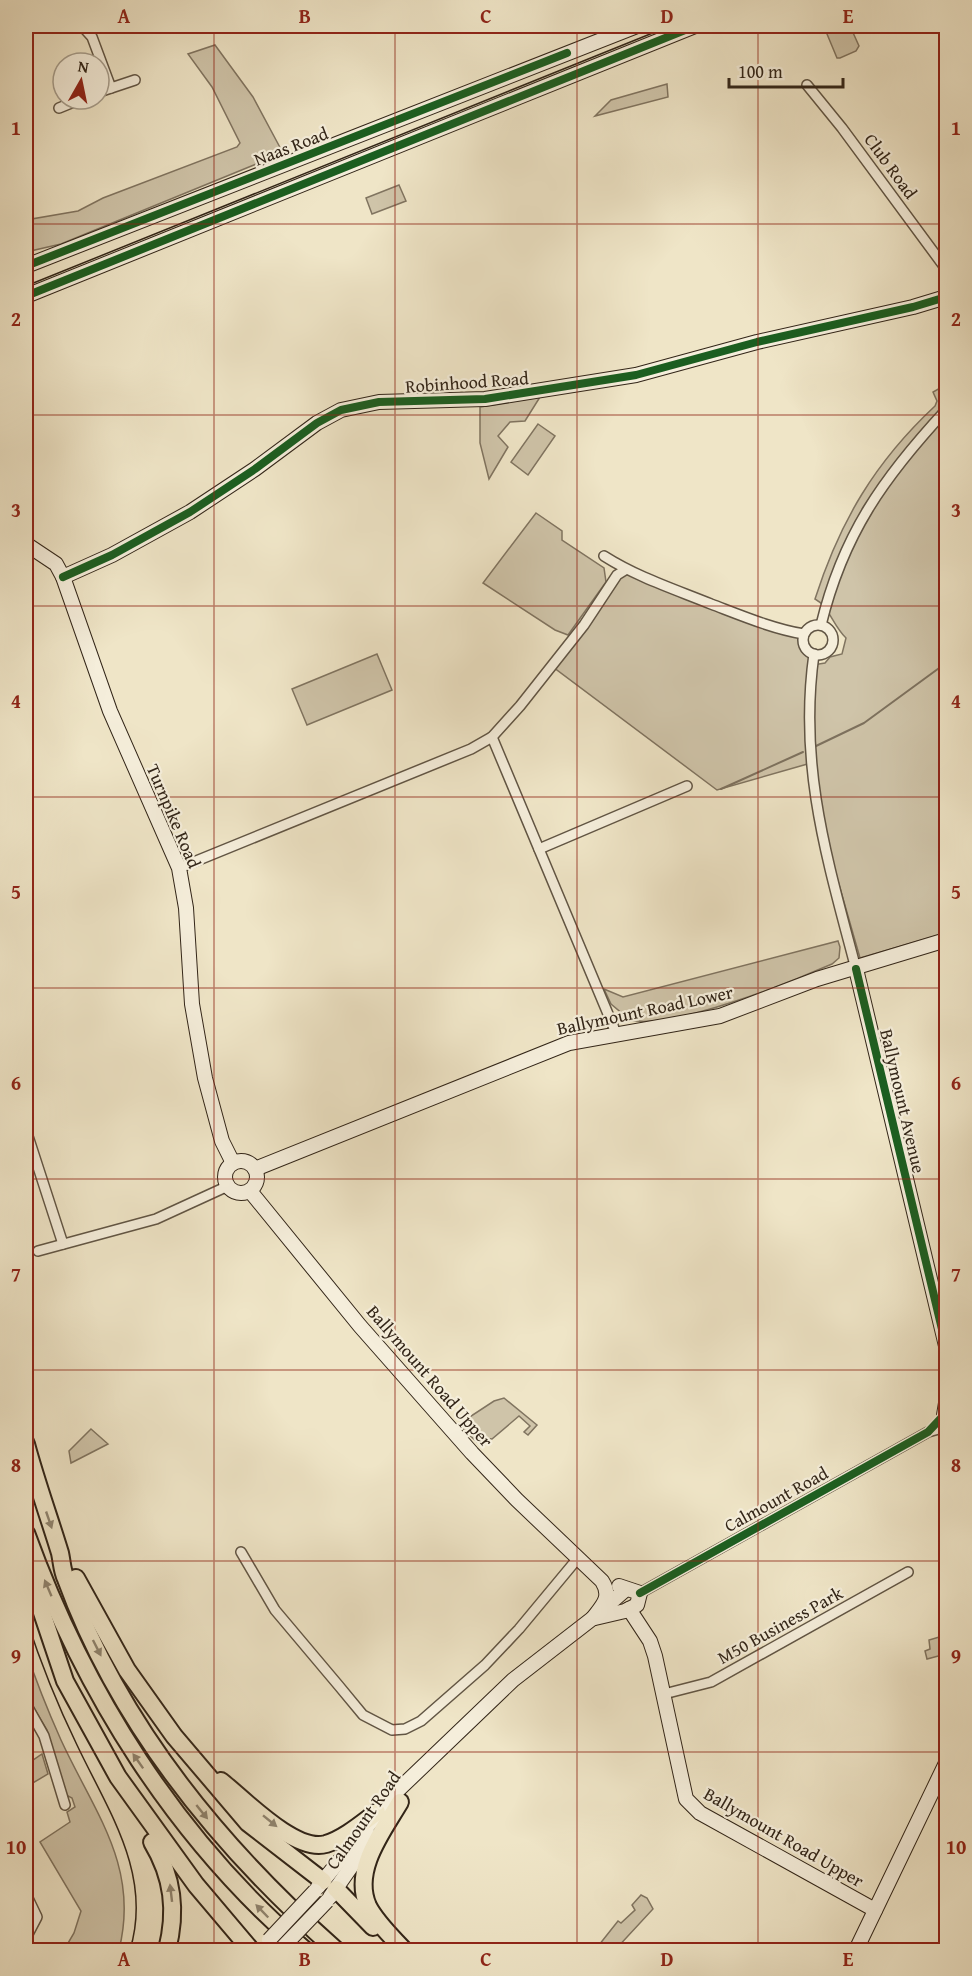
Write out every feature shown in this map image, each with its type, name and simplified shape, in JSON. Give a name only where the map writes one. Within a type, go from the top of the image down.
[{"type":"highway","points":[[26,1444],[71,1593],[110,1673],[142,1729],[178,1780],[256,1876],[336,1950]]},
{"type":"highway","points":[[26,1533],[74,1649],[134,1755],[171,1807],[235,1883],[273,1923],[305,1950]]},
{"type":"highway","points":[[60,1555],[76,1576],[90,1607],[127,1670],[157,1714],[248,1823],[396,1950]]},
{"type":"highway","points":[[26,1565],[65,1681],[90,1738],[166,1868],[173,1905],[168,1950]]},
{"type":"highway","points":[[65,1681],[117,1777],[137,1806],[196,1885],[251,1950]]},
{"type":"highway","points":[[193,1757],[278,1827],[299,1841],[324,1844],[342,1836],[377,1812]]},
{"type":"highway","points":[[400,1802],[377,1841],[364,1881],[369,1907],[404,1950]]},
{"type":"street","points":[[82,26],[92,37],[97,51]]},
{"type":"street","name":"Naas Road","points":[[26,266],[637,26]]},
{"type":"street","points":[[26,296],[695,26]]},
{"type":"street","points":[[111,88],[135,80]]},
{"type":"street","name":"Club Road","points":[[807,85],[842,128],[946,269]]},
{"type":"street","name":"Robinhood Road","points":[[63,578],[190,512],[255,469],[323,419],[341,410],[388,402],[485,399],[636,375],[757,342],[913,308],[946,297]]},
{"type":"street","points":[[821,625],[830,588],[846,548],[880,488],[946,410]]},
{"type":"street","name":"Turnpike Road","points":[[26,544],[56,564],[63,578],[110,711],[179,868],[186,908],[192,1004],[205,1078],[222,1141],[233,1163]]},
{"type":"street","points":[[604,556],[625,570],[738,614],[804,634]]},
{"type":"street","points":[[179,868],[471,749],[492,737],[544,678],[585,626],[617,575],[625,570]]},
{"type":"street","points":[[821,625],[832,633],[833,644],[826,653],[814,654],[804,644],[804,634],[811,626],[821,625]]},
{"type":"street","points":[[814,654],[808,712],[812,777],[822,836],[856,969]]},
{"type":"street","points":[[492,737],[616,1033]]},
{"type":"street","points":[[539,849],[687,786]]},
{"type":"street","name":"Ballymount Road Lower","points":[[255,1169],[569,1043],[720,1016],[807,982],[856,969],[946,939]]},
{"type":"street","name":"Ballymount Avenue","points":[[856,969],[946,1346]]},
{"type":"street","points":[[26,1130],[63,1244]]},
{"type":"street","points":[[248,1162],[255,1169],[256,1182],[250,1191],[238,1192],[228,1186],[226,1171],[233,1163],[248,1162]]},
{"type":"street","points":[[38,1251],[156,1219],[228,1186]]},
{"type":"street","name":"Ballymount Road Upper","points":[[250,1191],[360,1326],[470,1450],[596,1574],[609,1592],[593,1618]]},
{"type":"street","name":"Calmount Road","points":[[640,1593],[928,1432],[946,1417]]},
{"type":"street","points":[[241,1552],[275,1610],[363,1715],[392,1730],[405,1729],[421,1721],[485,1665],[519,1629],[578,1558]]},
{"type":"street","name":"M50 Business Park","points":[[664,1695],[711,1682],[908,1572]]},
{"type":"street","name":"Ballymount Road Upper","points":[[596,1574],[625,1590],[631,1588],[640,1593]]},
{"type":"street","name":"Calmount Road","points":[[325,1891],[377,1812],[537,1660],[593,1618],[625,1590]]},
{"type":"street","points":[[629,1610],[638,1603],[640,1593]]},
{"type":"street","name":"Ballymount Road Upper","points":[[629,1610],[650,1641],[664,1695],[683,1789],[692,1806],[875,1910],[856,1950]]},
{"type":"street","name":"Calmount Road","points":[[593,1618],[629,1610]]},
{"type":"street","points":[[26,1704],[44,1737],[65,1805]]},
{"type":"street","points":[[875,1910],[946,1763]]},
{"type":"street","name":"Calmount Road","points":[[325,1891],[400,1802],[418,1772]]},
{"type":"street","points":[[259,1950],[325,1891]]},
{"type":"street","points":[[280,1950],[325,1891]]},
{"type":"street","points":[[26,1894],[37,1917],[26,1938]]},
{"type":"shaded area","points":[[850,26],[859,46],[856,51],[837,58],[827,34],[828,31]]},
{"type":"shaded area","points":[[215,45],[253,97],[283,153],[61,244],[26,252],[26,220],[78,211],[103,198],[237,147],[240,143],[212,87],[188,54]]},
{"type":"shaded area","points":[[667,84],[668,97],[595,116],[611,100]]},
{"type":"shaded area","points":[[399,185],[406,201],[372,214],[366,198]]},
{"type":"shaded area","points":[[942,383],[946,389],[946,933],[860,958],[826,839],[811,763],[717,790],[553,667],[620,572],[804,634],[804,644],[811,653],[813,665],[825,663],[830,657],[842,654],[846,638],[824,606],[815,599],[825,571],[848,518],[862,494],[894,449],[935,406],[937,401],[933,392],[942,387]]},
{"type":"shaded area","points":[[540,397],[525,421],[510,422],[498,436],[508,447],[489,479],[480,443],[480,407]]},
{"type":"shaded area","points":[[538,424],[555,436],[528,475],[511,462]]},
{"type":"shaded area","points":[[536,513],[562,531],[562,540],[604,568],[606,582],[568,635],[555,630],[483,583]]},
{"type":"shaded area","points":[[377,654],[392,690],[307,725],[292,689]]},
{"type":"shaded area","points":[[838,941],[839,958],[832,964],[731,1002],[674,1018],[649,1021],[630,1020],[611,1004],[604,989],[623,997]]},
{"type":"shaded area","points":[[504,1398],[537,1425],[528,1435],[524,1432],[530,1426],[519,1416],[492,1439],[484,1438],[477,1442],[463,1429],[465,1420],[494,1401]]},
{"type":"shaded area","points":[[91,1429],[108,1444],[71,1463],[69,1451]]},
{"type":"shaded area","points":[[946,1635],[946,1654],[927,1659],[925,1651],[930,1649],[929,1640]]},
{"type":"shaded area","points":[[26,1651],[56,1729],[99,1816],[119,1866],[124,1920],[119,1950],[64,1950],[74,1933],[81,1911],[40,1842],[70,1822],[67,1812],[75,1807],[72,1798],[66,1795],[47,1730],[26,1695]]},
{"type":"shaded area","points":[[42,1754],[48,1774],[26,1787],[26,1765]]},
{"type":"shaded area","points":[[641,1895],[647,1898],[653,1909],[615,1950],[595,1950],[618,1921],[621,1923],[635,1910],[632,1905]]},
{"type":"waterway","points":[[816,746],[864,723],[946,663]]},
{"type":"waterway","points":[[721,789],[803,752]]},
{"type":"tram line","points":[[26,286],[670,26]]},
{"type":"tram line","points":[[26,1618],[63,1714],[113,1819],[132,1869],[136,1895],[136,1922],[130,1950]]},
{"type":"cycle path","points":[[26,296],[695,26]]},
{"type":"cycle path","points":[[26,266],[567,53]]},
{"type":"cycle path","points":[[63,577],[112,555],[190,512],[255,469],[317,423],[341,410],[379,402],[485,399],[636,375],[757,342],[913,307],[946,297]]},
{"type":"cycle path","points":[[856,969],[946,1346]]},
{"type":"cycle path","points":[[640,1593],[928,1432],[944,1415]]}]
